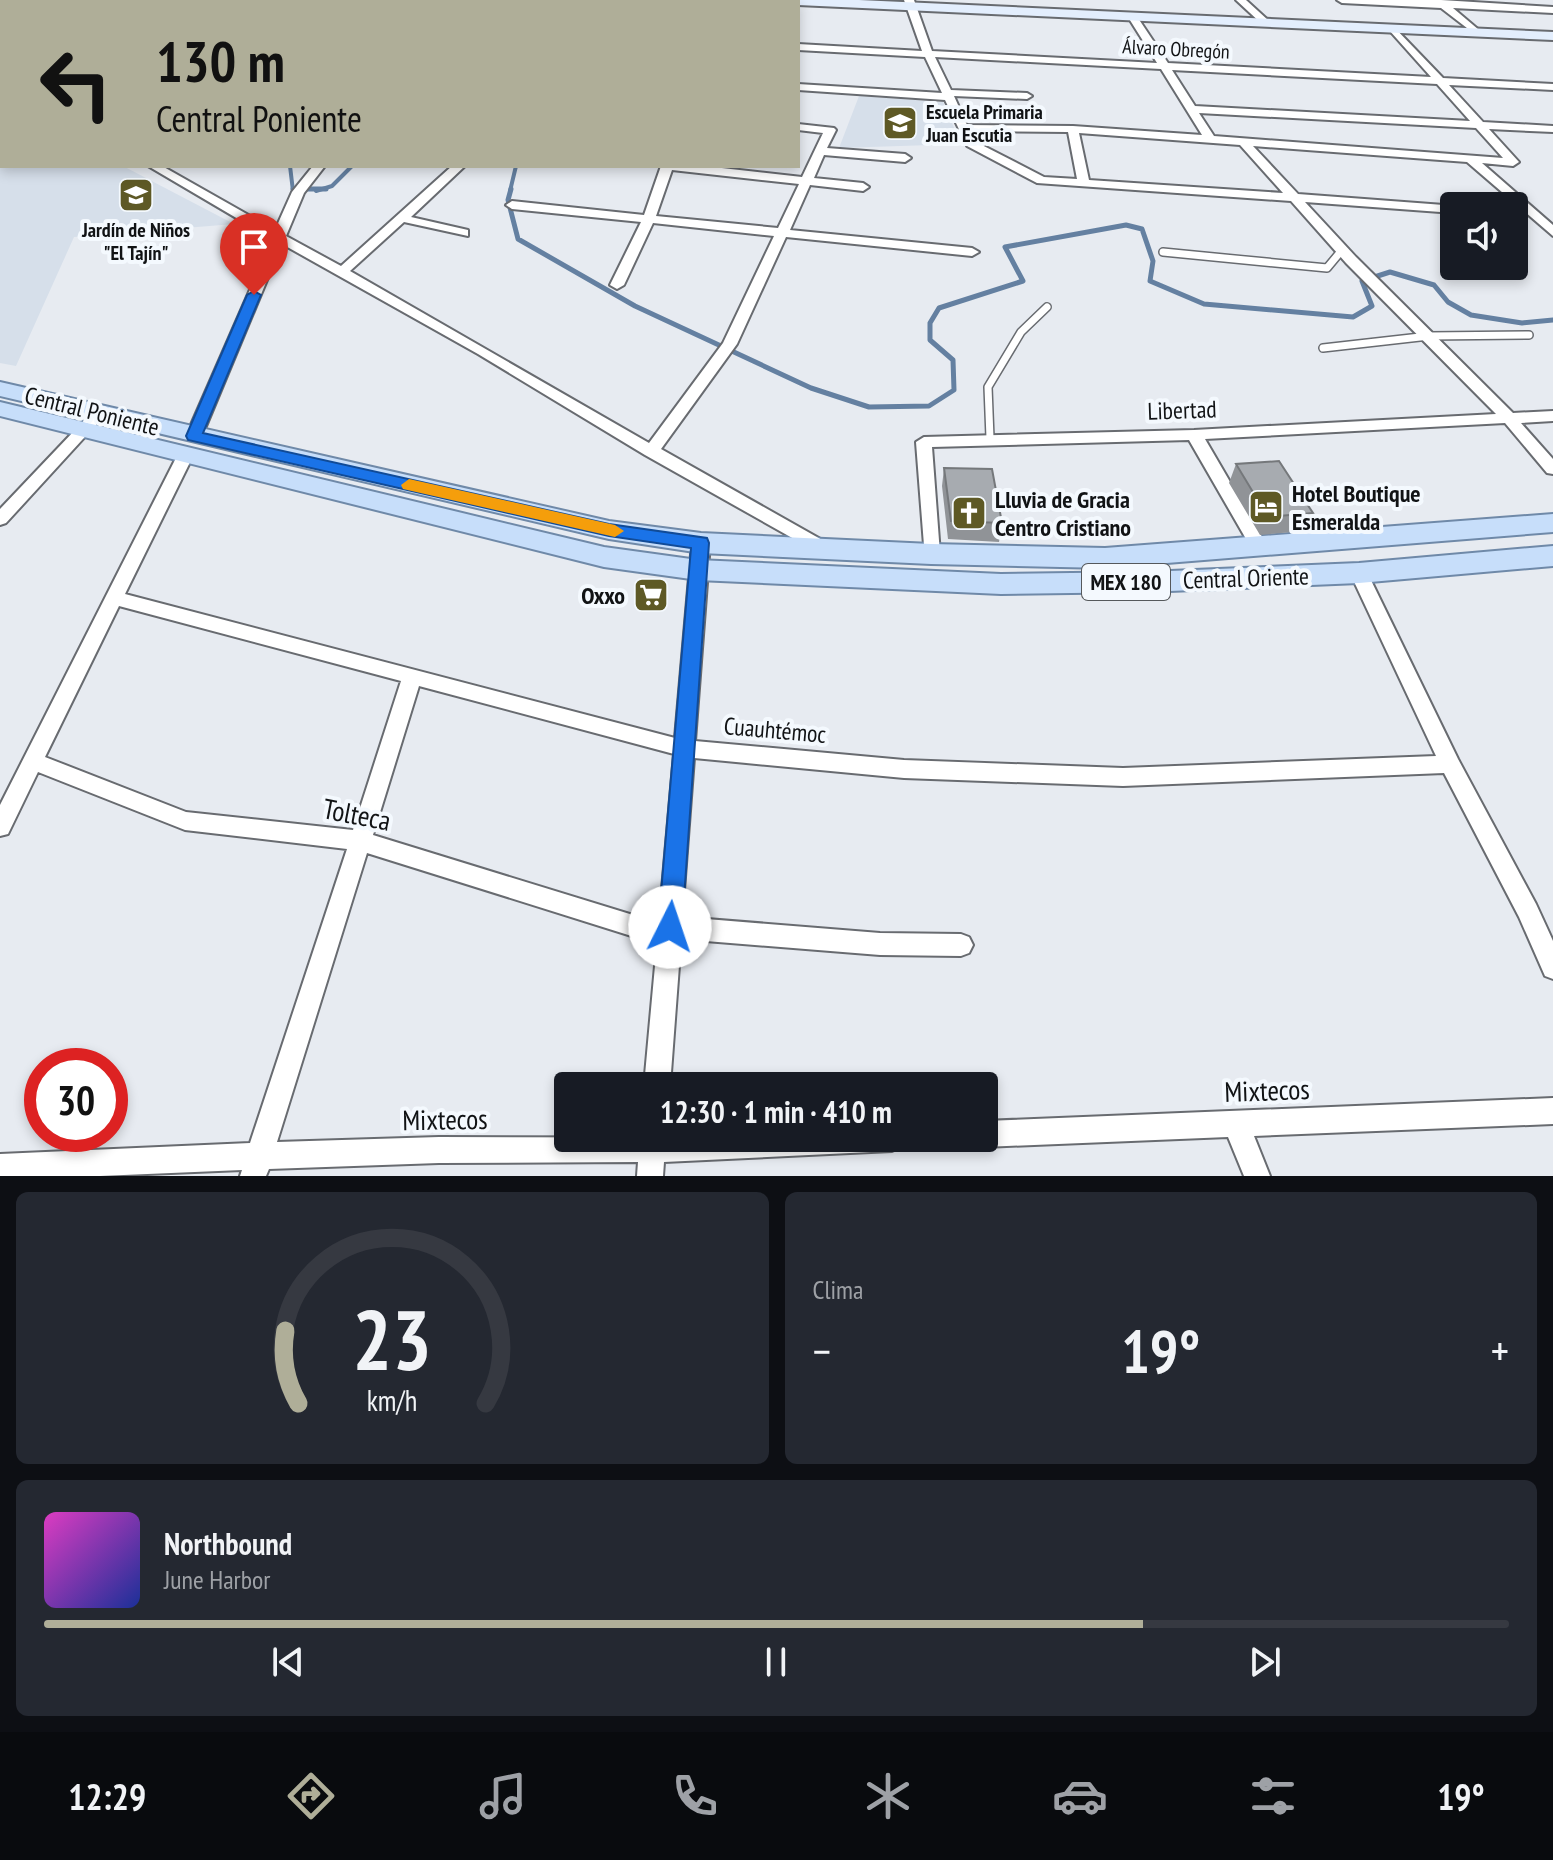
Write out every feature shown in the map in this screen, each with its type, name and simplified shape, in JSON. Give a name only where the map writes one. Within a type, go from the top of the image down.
[{"type":"main road","name":"Central Poniente","points":[[0,389],[91,421],[604,557],[699,556]]},
{"type":"main road","name":"Central Poniente","points":[[0,409],[91,421]]},
{"type":"main road","name":"Central Oriente","points":[[699,556],[825,549],[1105,558],[1553,523]]},
{"type":"main road","name":"Central Oriente","points":[[699,556],[1001,584],[1359,573],[1553,556]]},
{"type":"street","points":[[1241,0],[1266,23]]},
{"type":"street","points":[[1342,0],[1440,2],[1553,10]]},
{"type":"street","points":[[800,1],[911,3],[1133,17],[1553,36]]},
{"type":"street","points":[[1440,2],[1476,32]]},
{"type":"street","points":[[911,3],[928,53],[971,144],[1041,180],[1440,208]]},
{"type":"street","points":[[1133,17],[1211,140]]},
{"type":"street","points":[[963,128],[1073,129],[1513,162],[1392,28]]},
{"type":"street","name":"Álvaro Obregón","points":[[800,47],[1553,87]]},
{"type":"street","points":[[800,87],[1027,96]]},
{"type":"street","points":[[1190,109],[1553,129]]},
{"type":"street","points":[[651,451],[730,344],[830,130],[800,127]]},
{"type":"street","points":[[1073,129],[1084,183]]},
{"type":"street","points":[[1244,143],[1346,255],[1509,418],[1553,469]]},
{"type":"street","points":[[821,151],[905,158]]},
{"type":"street","points":[[1471,160],[1553,232]]},
{"type":"street","points":[[157,168],[278,239],[343,271],[651,451],[770,514],[825,549]]},
{"type":"street","points":[[0,827],[189,446],[298,192],[317,168]]},
{"type":"street","points":[[343,271],[457,168]]},
{"type":"street","points":[[617,285],[649,219],[668,168]]},
{"type":"street","points":[[689,168],[863,187]]},
{"type":"street","points":[[512,205],[972,252]]},
{"type":"street","points":[[1528,215],[1553,216]]},
{"type":"street","points":[[401,218],[463,233]]},
{"type":"street","points":[[919,247],[922,228]]},
{"type":"street","name":"Libertad","points":[[931,554],[924,442],[1194,435],[1553,416]]},
{"type":"street","points":[[0,519],[91,421]]},
{"type":"street","points":[[1194,435],[1259,547]]},
{"type":"street","points":[[658,1072],[699,556]]},
{"type":"street","points":[[1359,573],[1450,764],[1528,911],[1553,968]]},
{"type":"street","name":"Cuauhtémoc","points":[[114,598],[682,748],[904,769],[1123,777],[1450,764]]},
{"type":"street","points":[[256,1166],[412,678]]},
{"type":"street","name":"Tolteca","points":[[33,761],[185,821],[361,841],[670,932],[880,944],[961,945]]},
{"type":"street","name":"Mixtecos","points":[[998,1133],[1553,1111]]},
{"type":"street","points":[[1235,1123],[1257,1176]]},
{"type":"street","name":"Mixtecos","points":[[0,1167],[256,1166],[439,1150],[554,1146]]},
{"type":"street","points":[[650,1176],[651,1152]]},
{"type":"lane","points":[[1163,252],[1327,268],[1346,255]]},
{"type":"lane","points":[[990,438],[988,387],[1021,332],[1047,307]]},
{"type":"lane","points":[[1323,348],[1429,336],[1529,335]]},
{"type":"shaded area","name":"Escuela Primaria Juan Escutia","points":[[859,96],[943,102],[961,144],[839,148]]},
{"type":"shaded area","points":[[0,168],[127,168],[234,224],[74,237],[16,366],[0,363]]},
{"type":"building","points":[[1279,461],[1313,513],[1268,517],[1236,464]]},
{"type":"building","points":[[944,468],[992,469],[1002,523],[951,521]]},
{"type":"waterway","points":[[290,168],[293,191],[299,191]]},
{"type":"waterway","points":[[322,189],[332,186],[350,168]]},
{"type":"waterway","points":[[510,191],[516,168]]},
{"type":"waterway","points":[[293,189],[322,189]]},
{"type":"waterway","points":[[316,191],[322,189]]},
{"type":"waterway","points":[[511,189],[508,200],[518,239],[635,306],[811,388],[869,407],[929,406],[954,390],[953,360],[930,340],[930,323],[939,308],[1023,281],[1005,247],[1126,225],[1142,229],[1153,261],[1150,281],[1204,304],[1353,317],[1372,306],[1362,281],[1390,272],[1434,285],[1448,302],[1471,315],[1522,323],[1553,320]]},
{"type":"slow traffic","points":[[409,485],[615,531]]},
{"type":"place","name":"Escuela Primaria Juan Escutia","points":[[900,123]]},
{"type":"place","name":"Jardín de Niños \"El Tajín\"","points":[[136,195]]},
{"type":"place","name":"Hotel Boutique Esmeralda","points":[[1266,507]]},
{"type":"place","name":"Lluvia de Gracia Centro Cristiano","points":[[969,513]]},
{"type":"place","name":"Oxxo","points":[[651,595]]},
{"type":"route","points":[[254,295],[194,436],[609,530],[701,543],[682,748],[670,927]]}]
